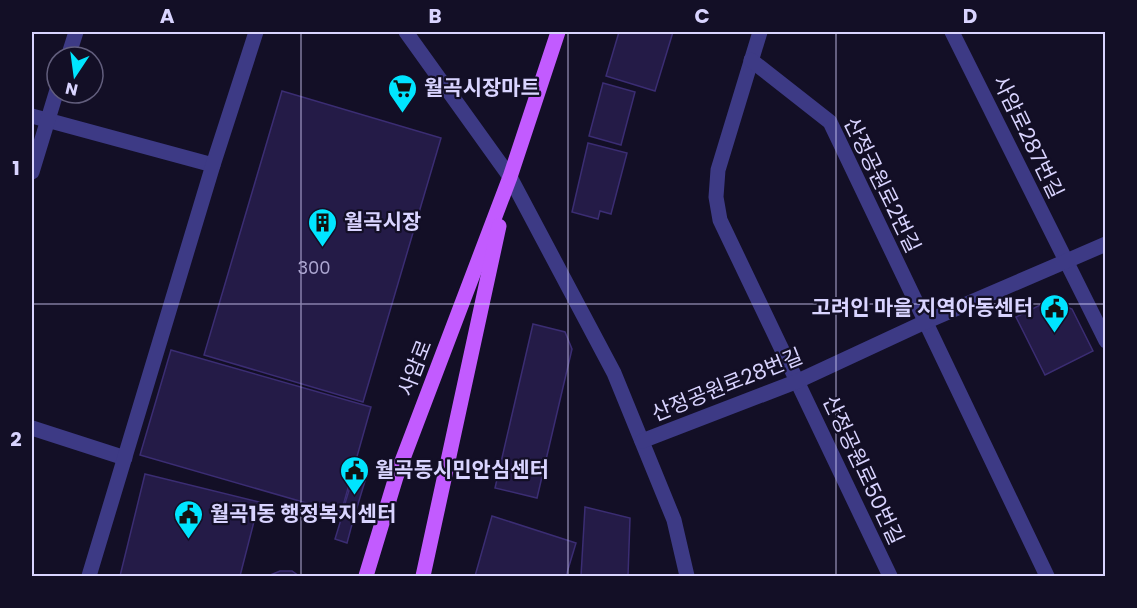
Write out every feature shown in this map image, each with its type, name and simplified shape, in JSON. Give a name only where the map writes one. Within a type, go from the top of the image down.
[{"type":"main road","name":"사암로","points":[[366,576],[396,477],[510,177],[558,32]]},
{"type":"main road","name":"사암로","points":[[423,576],[510,177]]},
{"type":"street","points":[[88,576],[213,165],[256,32]]},
{"type":"street","points":[[406,32],[510,177],[614,373],[642,441]]},
{"type":"street","points":[[760,32],[718,170],[716,197],[720,220],[798,381]]},
{"type":"street","name":"사암로287번길","points":[[952,32],[1066,262]]},
{"type":"street","name":"산정공원로2번길","points":[[751,60],[830,122],[925,322]]},
{"type":"street","points":[[32,172],[52,105]]},
{"type":"street","points":[[32,116],[213,165]]},
{"type":"street","name":"산정공원로28번길","points":[[687,576],[674,520],[642,441],[798,381],[925,322],[1106,244]]},
{"type":"street","points":[[1066,262],[1106,341]]},
{"type":"street","points":[[925,322],[1047,576]]},
{"type":"street","name":"산정공원로50번길","points":[[798,381],[890,576]]},
{"type":"street","points":[[32,428],[125,458]]},
{"type":"building","points":[[619,32],[673,32],[655,91],[606,76]]},
{"type":"building","points":[[603,83],[635,92],[621,145],[589,136]]},
{"type":"building","name":"월곡시장","points":[[282,91],[441,138],[363,402],[204,355]]},
{"type":"building","points":[[588,143],[627,153],[611,214],[600,211],[598,219],[572,212]]},
{"type":"building","name":"고려인 마을 지역아동센터","points":[[1050,300],[1072,309],[1093,351],[1045,375],[1016,317]]},
{"type":"building","points":[[533,324],[565,332],[572,349],[537,498],[495,488]]},
{"type":"building","points":[[171,350],[371,407],[341,513],[140,455]]},
{"type":"building","name":"월곡1동 행정복지센터","points":[[145,474],[259,502],[240,576],[120,576]]},
{"type":"building","name":"월곡동시민안심센터","points":[[353,477],[365,481],[355,514],[343,510]]},
{"type":"building","points":[[585,507],[630,518],[628,576],[581,576]]},
{"type":"building","points":[[343,513],[354,517],[347,543],[335,539]]},
{"type":"building","points":[[492,516],[576,543],[566,576],[475,576]]},
{"type":"building","points":[[280,571],[292,571],[299,576],[268,576]]},
{"type":"place","name":"월곡시장마트","points":[[403,114]]},
{"type":"place","name":"월곡시장","points":[[323,248]]},
{"type":"place","name":"고려인 마을 지역아동센터","points":[[1054,334]]},
{"type":"place","name":"월곡동시민안심센터","points":[[354,496]]},
{"type":"place","name":"월곡1동 행정복지센터","points":[[189,540]]}]
